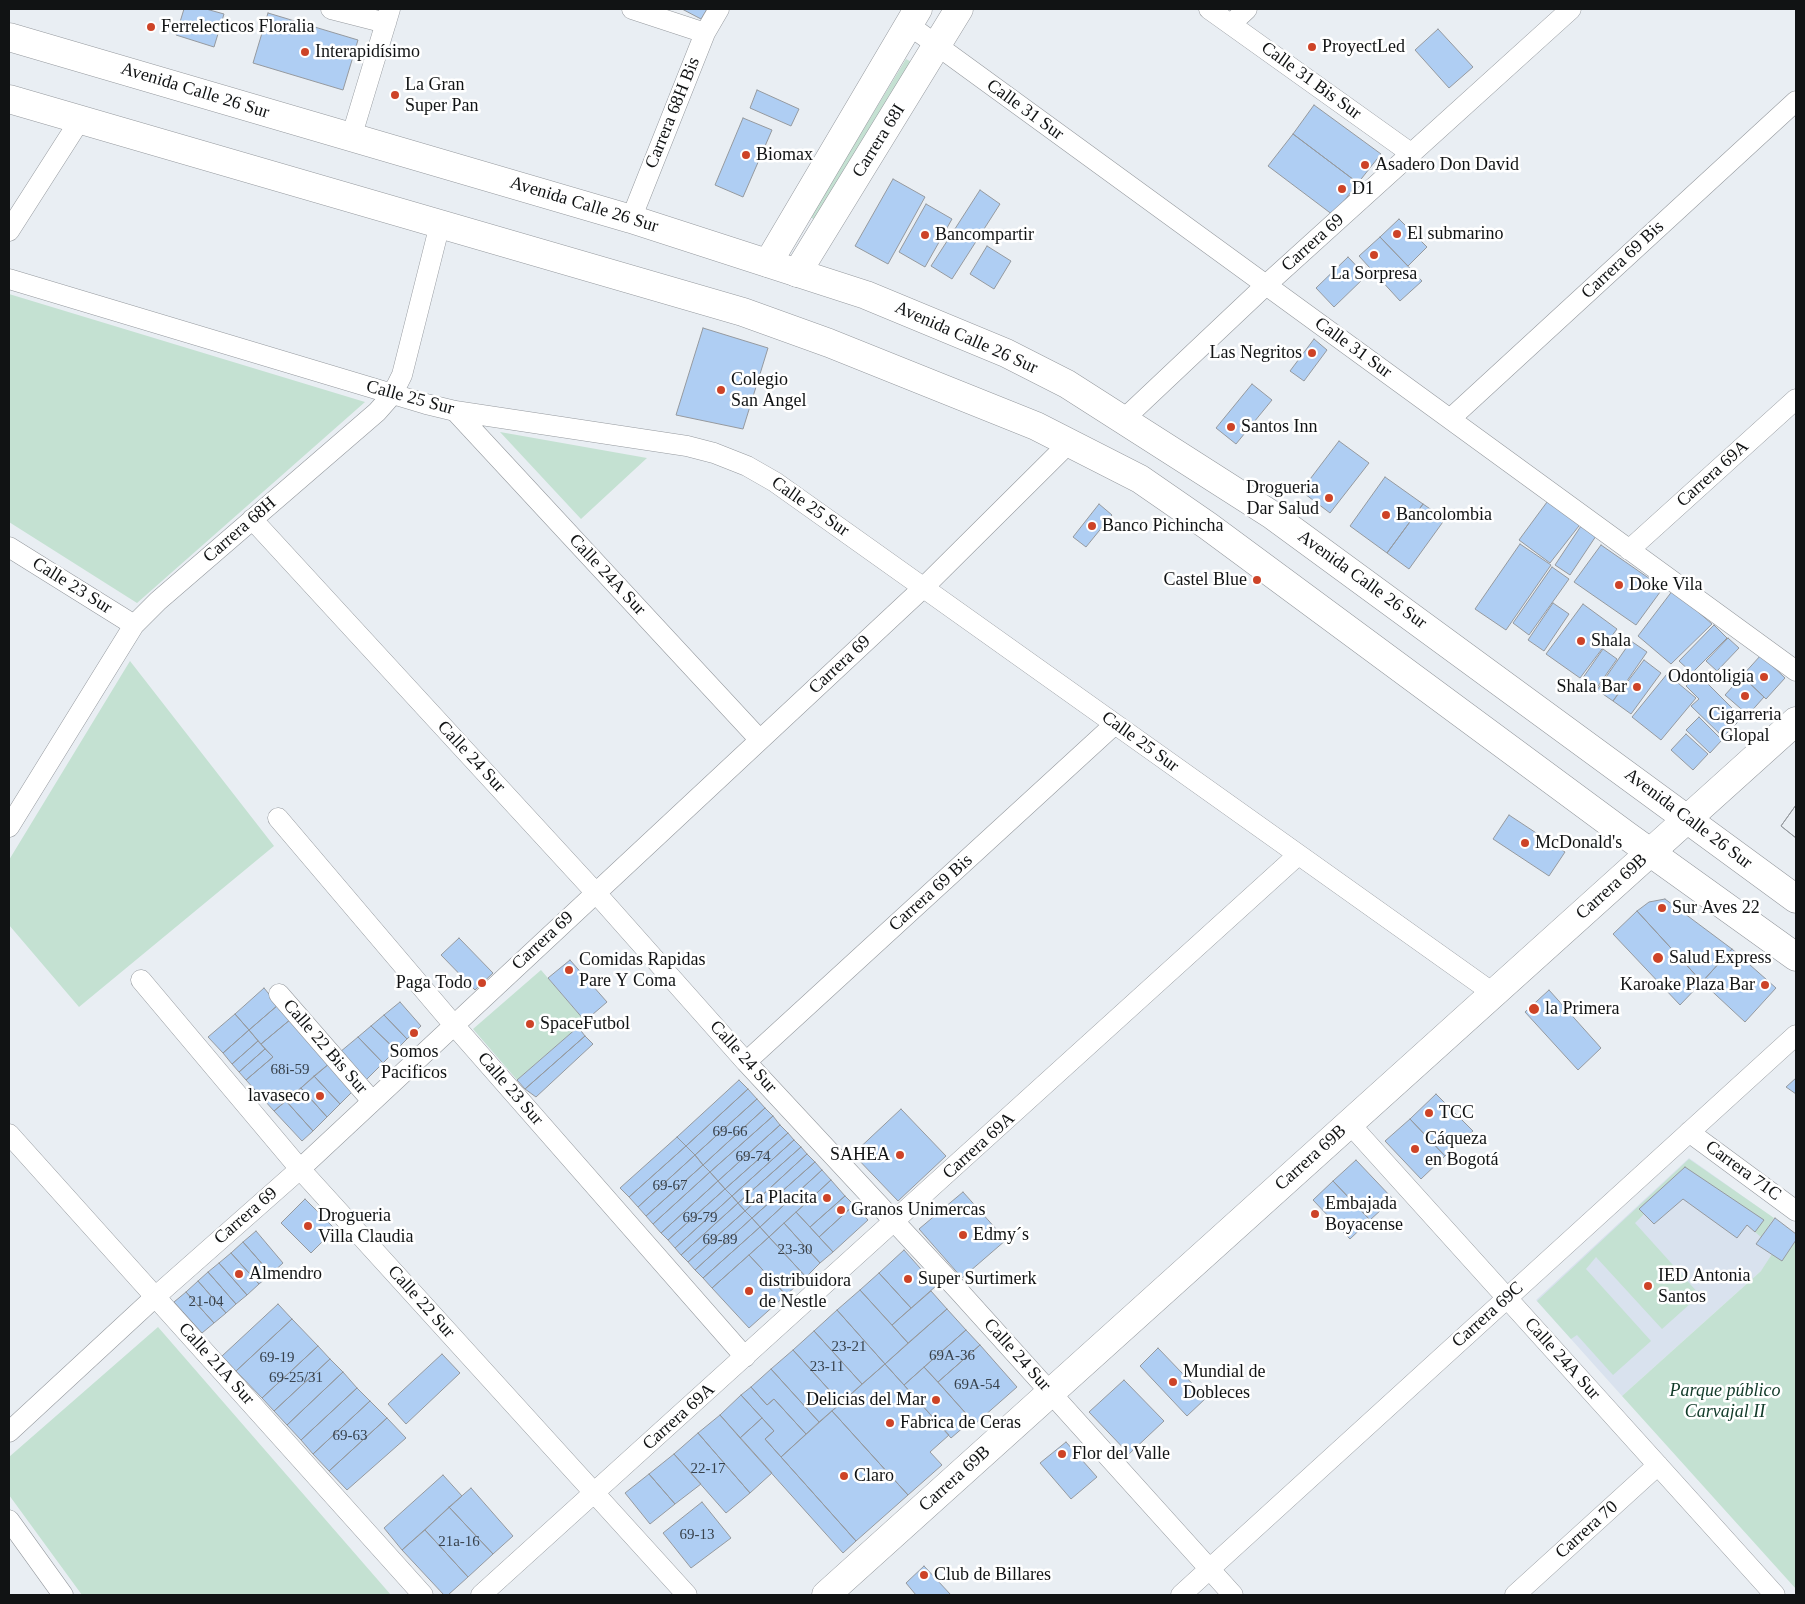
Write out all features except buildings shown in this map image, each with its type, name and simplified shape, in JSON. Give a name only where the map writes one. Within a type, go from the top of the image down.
[{"type":"main road","name":"Carrera 68I","points":[[798,272],[959,9]]},
{"type":"main road","name":"Carrera 68I","points":[[768,263],[914,17]]},
{"type":"main road","name":"Avenida Calle 26 Sur","points":[[9,37],[631,219],[866,295],[1006,353],[1067,384],[1272,515],[1796,899]]},
{"type":"main road","points":[[9,99],[743,312],[873,360],[1036,426],[1070,442],[1140,479],[1208,526],[1650,853],[1796,957]]},
{"type":"main road","name":"Carrera 69B","points":[[826,1595],[1796,721]]},
{"type":"street","points":[[332,9],[388,16],[351,138]]},
{"type":"street","points":[[632,9],[705,33]]},
{"type":"street","name":"Carrera 68H Bis","points":[[631,219],[705,33],[719,9]]},
{"type":"street","name":"Calle 31 Bis Sur","points":[[1209,9],[1412,154]]},
{"type":"street","points":[[1231,24],[1247,9]]},
{"type":"street","name":"Carrera 69","points":[[1124,419],[1266,286],[1571,9]]},
{"type":"street","name":"Calle 31 Sur","points":[[914,17],[937,46],[1796,671]]},
{"type":"street","name":"Carrera 69 Bis","points":[[1450,419],[1796,100]]},
{"type":"street","points":[[9,231],[80,120]]},
{"type":"street","name":"Carrera 68H","points":[[9,827],[134,625],[158,601],[377,412],[392,395],[402,376],[440,224]]},
{"type":"street","name":"Calle 25 Sur","points":[[9,279],[392,395],[455,411],[687,446],[714,453],[747,466],[775,482],[1493,994]]},
{"type":"street","name":"Carrera 69A","points":[[1629,550],[1796,399]]},
{"type":"street","name":"Calle 24A Sur","points":[[455,411],[760,740]]},
{"type":"street","name":"Carrera 69","points":[[9,1432],[155,1297],[300,1169],[453,1024],[924,588],[1070,442]]},
{"type":"street","name":"Calle 24 Sur","points":[[252,519],[596,893],[746,1062],[896,1222],[1051,1392],[1233,1595]]},
{"type":"street","name":"Calle 23 Sur","points":[[9,547],[134,625]]},
{"type":"street","name":"Carrera 69 Bis","points":[[746,1062],[1115,724]]},
{"type":"street","name":"Calle 23 Sur","points":[[278,818],[453,1024],[745,1357]]},
{"type":"street","name":"Carrera 69A","points":[[481,1595],[896,1222],[1298,855]]},
{"type":"street","name":"Calle 22 Sur","points":[[140,980],[300,1169],[687,1595]]},
{"type":"street","name":"Calle 22 Bis Sur","points":[[279,994],[372,1101]]},
{"type":"street","name":"Carrera 69C","points":[[1181,1595],[1796,1035]]},
{"type":"street","name":"Calle 24A Sur","points":[[1349,1123],[1775,1595]]},
{"type":"street","name":"Carrera 71C","points":[[1689,1132],[1796,1210]]},
{"type":"street","name":"Calle 21A Sur","points":[[9,1134],[423,1595]]},
{"type":"street","name":"Carrera 70","points":[[1515,1595],[1658,1465]]},
{"type":"street","points":[[9,1520],[63,1595]]},
{"type":"shaded area","name":"IED Antonia Santos","points":[[1689,1158],[1796,1234],[1796,1240],[1782,1261],[1761,1271],[1622,1396],[1536,1300]]},
{"type":"green space","points":[[906,59],[915,64],[819,222],[810,217]]},
{"type":"green space","points":[[9,294],[365,402],[137,603],[9,522]]},
{"type":"green space","points":[[500,432],[647,458],[581,519]]},
{"type":"green space","points":[[130,661],[274,846],[79,1007],[9,925],[9,860]]},
{"type":"green space","name":"SpaceFutbol","points":[[541,970],[585,1021],[517,1080],[473,1029]]},
{"type":"green space","points":[[1689,1159],[1774,1218],[1761,1237],[1755,1232],[1764,1220],[1685,1167],[1640,1209],[1644,1214],[1635,1223],[1700,1295],[1662,1329],[1596,1257],[1586,1269],[1651,1341],[1613,1375],[1577,1335],[1571,1339],[1537,1301]]},
{"type":"green space","name":"Parque público Carvajal II","points":[[1796,1240],[1796,1589],[1622,1396],[1761,1271],[1772,1254],[1782,1261]]},
{"type":"green space","points":[[158,1327],[391,1595],[82,1595],[9,1495],[9,1457]]},
{"type":"place","name":"Ferrelecticos Floralia","points":[[151,27]]},
{"type":"place","name":"ProyectLed","points":[[1312,47]]},
{"type":"place","name":"Interapidísimo","points":[[305,52]]},
{"type":"place","name":"La Gran Super Pan","points":[[395,95]]},
{"type":"place","name":"Biomax","points":[[746,155]]},
{"type":"place","name":"Asadero Don David","points":[[1365,165]]},
{"type":"place","name":"D1","points":[[1342,189]]},
{"type":"place","name":"El submarino","points":[[1397,234]]},
{"type":"place","name":"Bancompartir","points":[[925,235]]},
{"type":"place","name":"La Sorpresa","points":[[1374,255]]},
{"type":"place","name":"Las Negritos","points":[[1312,353]]},
{"type":"place","name":"Colegio San Angel","points":[[721,390]]},
{"type":"place","name":"Santos Inn","points":[[1231,427]]},
{"type":"place","name":"Drogueria Dar Salud","points":[[1329,498]]},
{"type":"place","name":"Bancolombia","points":[[1386,515]]},
{"type":"place","name":"Banco Pichincha","points":[[1092,526]]},
{"type":"place","name":"Castel Blue","points":[[1257,580]]},
{"type":"place","name":"Doke Vila","points":[[1619,585]]},
{"type":"place","name":"Shala","points":[[1581,641]]},
{"type":"place","name":"Odontoligia","points":[[1764,677]]},
{"type":"place","name":"Shala Bar","points":[[1637,687]]},
{"type":"place","name":"Cigarreria Glopal","points":[[1745,696]]},
{"type":"place","name":"McDonald's","points":[[1525,843]]},
{"type":"place","name":"Sur Aves 22","points":[[1662,908]]},
{"type":"place","name":"Salud Express","points":[[1658,958]]},
{"type":"place","name":"Comidas Rapidas Pare Y Coma","points":[[569,970]]},
{"type":"place","name":"Paga Todo","points":[[482,983]]},
{"type":"place","name":"Karoake Plaza Bar","points":[[1765,985]]},
{"type":"place","name":"la Primera","points":[[1534,1009]]},
{"type":"place","name":"SpaceFutbol","points":[[530,1024]]},
{"type":"place","name":"Somos Pacificos","points":[[414,1033]]},
{"type":"place","name":"lavaseco","points":[[320,1096]]},
{"type":"place","name":"TCC","points":[[1429,1113]]},
{"type":"place","name":"Cáqueza en Bogotá","points":[[1415,1149]]},
{"type":"place","name":"SAHEA","points":[[900,1155]]},
{"type":"place","name":"La Placita","points":[[827,1198]]},
{"type":"place","name":"Granos Unimercas","points":[[841,1210]]},
{"type":"place","name":"Embajada Boyacense","points":[[1315,1214]]},
{"type":"place","name":"Drogueria Villa Claudia","points":[[308,1226]]},
{"type":"place","name":"Edmy´s","points":[[963,1235]]},
{"type":"place","name":"Almendro","points":[[239,1274]]},
{"type":"place","name":"Super Surtimerk","points":[[908,1279]]},
{"type":"place","name":"IED Antonia Santos","points":[[1648,1286]]},
{"type":"place","name":"distribuidora de Nestle","points":[[749,1291]]},
{"type":"place","name":"Mundial de Dobleces","points":[[1173,1382]]},
{"type":"place","name":"Delicias del Mar","points":[[936,1400]]},
{"type":"place","name":"Fabrica de Ceras","points":[[890,1423]]},
{"type":"place","name":"Flor del Valle","points":[[1062,1454]]},
{"type":"place","name":"Claro","points":[[844,1476]]},
{"type":"place","name":"Club de Billares","points":[[924,1575]]}]
